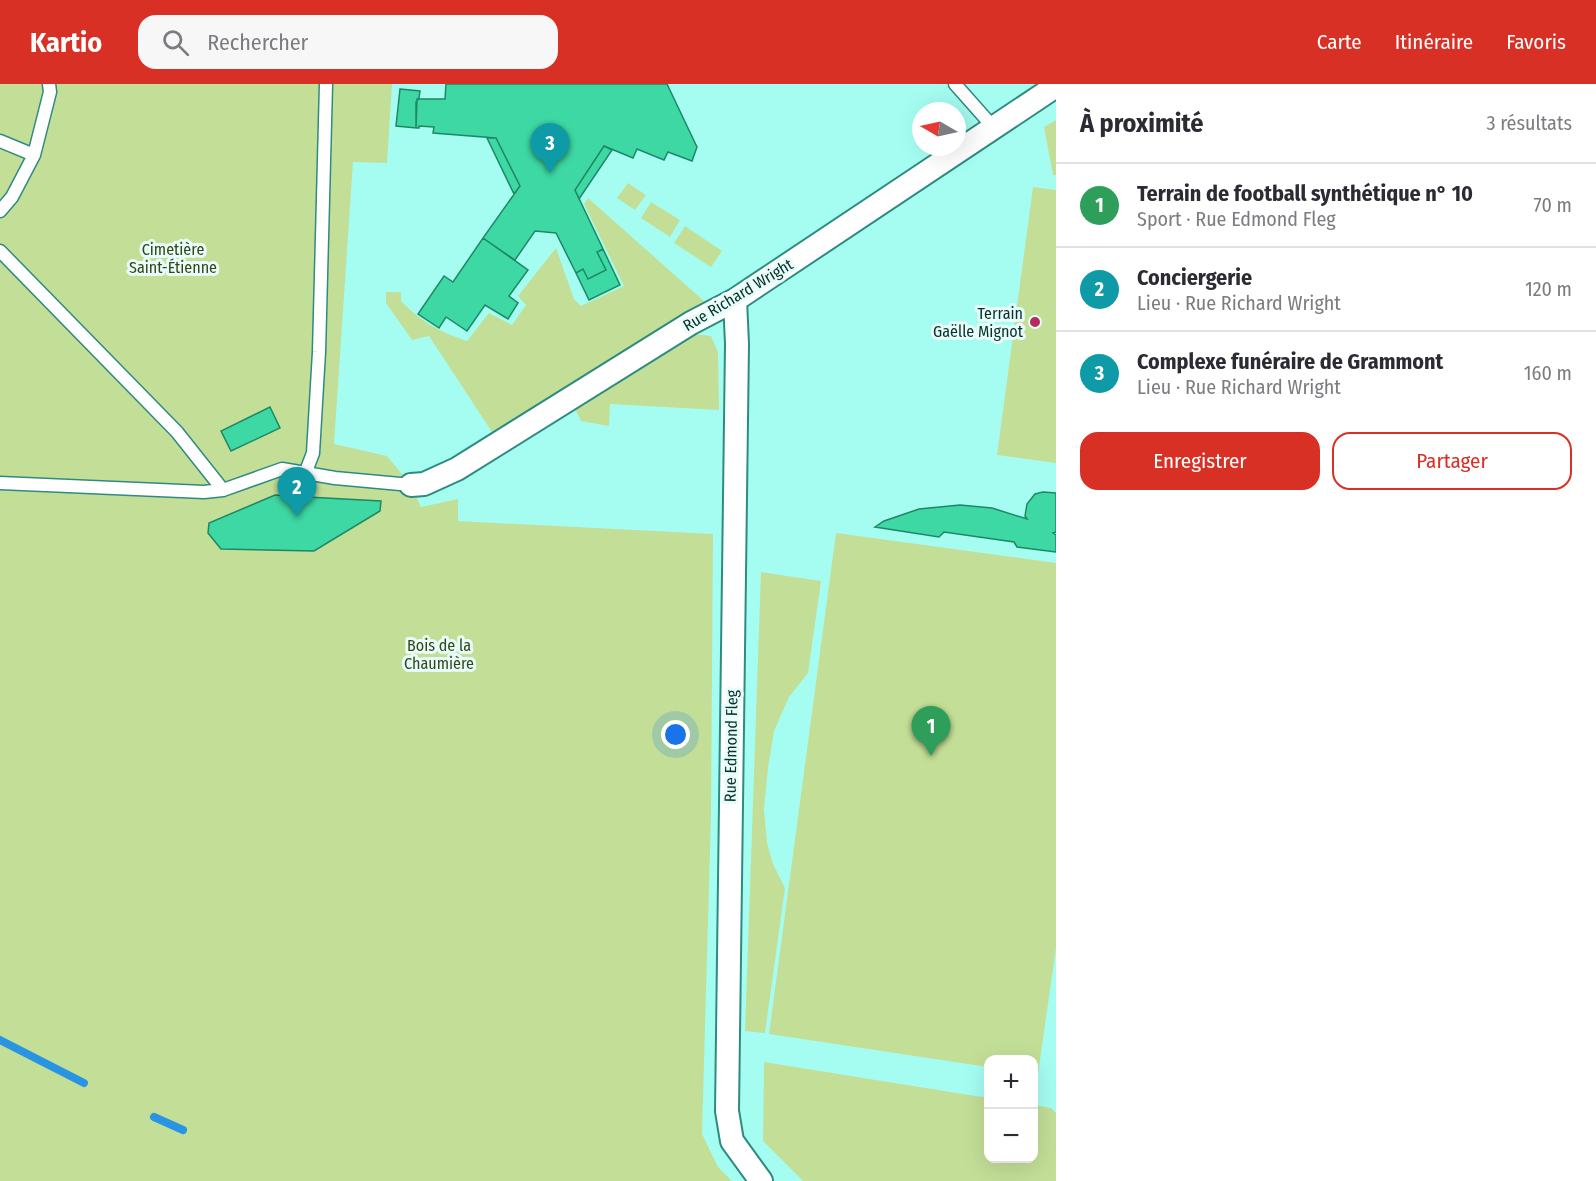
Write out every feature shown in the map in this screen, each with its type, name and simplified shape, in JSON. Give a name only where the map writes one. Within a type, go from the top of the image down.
[{"type":"street","name":"Rue Richard Wright","points":[[411,485],[424,484],[457,469],[691,323],[735,300],[1056,86]]},
{"type":"street","name":"Rue Edmond Fleg","points":[[735,300],[737,344],[727,1111],[732,1141],[761,1181]]},
{"type":"lane","points":[[0,211],[12,197],[34,155],[50,92],[49,84]]},
{"type":"lane","points":[[305,474],[313,453],[319,352],[326,84]]},
{"type":"lane","points":[[955,84],[994,128]]},
{"type":"lane","points":[[0,141],[34,155]]},
{"type":"lane","points":[[0,251],[177,432],[224,490]]},
{"type":"lane","points":[[0,483],[204,492],[224,490],[282,469],[305,474],[411,485]]},
{"type":"green space","points":[[0,84],[392,84],[387,163],[353,162],[334,444],[387,456],[411,485],[421,507],[458,499],[458,521],[713,534],[711,815],[702,1134],[718,1167],[732,1181],[0,1181]]},
{"type":"green space","points":[[1056,120],[1056,175],[1053,175],[1044,127]]},
{"type":"green space","points":[[628,183],[646,195],[635,210],[617,198]]},
{"type":"green space","name":"Terrain Gaëlle Mignot","points":[[1033,187],[1056,190],[1056,463],[997,455]]},
{"type":"green space","points":[[588,198],[704,301],[492,432],[429,336],[412,340],[386,303],[386,292],[401,292],[401,301],[424,321],[439,330],[467,341],[489,313],[512,325],[526,305],[518,296],[556,248],[574,299],[581,306],[624,286],[584,204]]},
{"type":"green space","points":[[651,202],[680,220],[670,237],[641,218]]},
{"type":"green space","points":[[685,226],[722,251],[711,267],[674,243]]},
{"type":"green space","points":[[694,334],[711,336],[718,352],[719,410],[610,404],[609,426],[581,421],[575,409]]},
{"type":"green space","points":[[836,533],[1056,563],[1056,948],[1038,1074],[1038,1055],[984,1055],[984,1066],[769,1034]]},
{"type":"green space","points":[[761,572],[821,581],[808,673],[789,697],[774,731],[768,768],[764,809],[767,843],[773,864],[785,888],[765,1033],[745,1031]]},
{"type":"green space","points":[[764,1062],[984,1097],[984,1163],[1038,1163],[1038,1106],[1051,1108],[1056,1113],[1056,1181],[803,1181],[763,1141]]},
{"type":"building","points":[[446,84],[667,84],[697,147],[692,161],[668,152],[664,160],[637,149],[633,158],[604,146],[575,190],[603,249],[597,252],[606,270],[588,279],[583,269],[576,273],[556,233],[535,231],[515,260],[483,238],[520,186],[496,138],[433,133],[434,127],[419,126],[416,128],[417,99],[445,99]]},
{"type":"building","points":[[400,89],[420,91],[416,102],[416,128],[396,126]]},
{"type":"building","points":[[487,138],[496,138],[520,186],[514,194]]},
{"type":"building","points":[[604,146],[612,150],[579,199],[575,190]]},
{"type":"building","points":[[483,238],[528,270],[509,296],[518,303],[508,319],[485,305],[467,331],[446,317],[439,328],[418,314],[444,276],[453,282]]},
{"type":"building","points":[[603,249],[620,285],[589,300],[576,273],[583,269],[588,279],[606,270],[597,252]]},
{"type":"building","points":[[270,407],[280,428],[231,451],[221,431]]},
{"type":"building","points":[[1056,493],[1056,532],[1053,533],[1056,535],[1056,552],[1017,547],[1014,542],[944,532],[939,537],[875,527],[884,521],[919,509],[960,505],[992,508],[1027,519],[1025,516],[1027,504],[1035,494]]},
{"type":"building","points":[[275,495],[381,501],[380,511],[314,551],[221,549],[208,533],[209,523]]},
{"type":"waterway","points":[[0,1040],[84,1083]]},
{"type":"waterway","points":[[154,1117],[183,1130]]},
{"type":"place","name":"Complexe funéraire de Grammont","points":[[550,173]]},
{"type":"place","name":"Terrain Gaëlle Mignot","points":[[1035,322]]},
{"type":"place","name":"Conciergerie","points":[[297,517]]},
{"type":"place","name":"Terrain de football synthétique n° 10","points":[[931,756]]},
{"type":"park label","name":"Cimetière Saint-Étienne","points":[[173,258]]},
{"type":"park label","name":"Bois de la Chaumière","points":[[439,654]]}]
